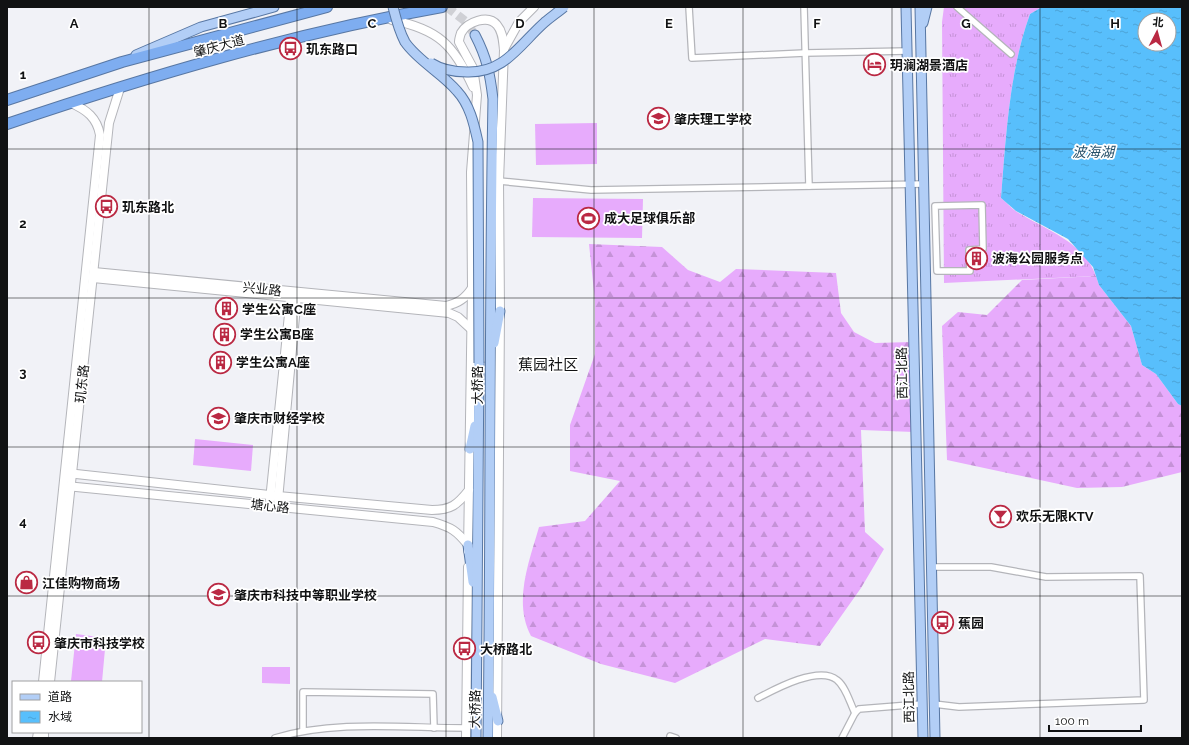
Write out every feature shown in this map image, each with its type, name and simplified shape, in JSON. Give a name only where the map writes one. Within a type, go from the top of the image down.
[{"type":"highway","name":"肇庆大道","points":[[7,100],[122,62],[327,7]]},
{"type":"highway","name":"肇庆大道","points":[[7,124],[120,88],[229,56],[382,18],[442,7]]},
{"type":"main road","points":[[122,62],[201,27],[274,7]]},
{"type":"main road","points":[[393,7],[397,24],[406,42],[418,56],[437,66],[455,72],[479,73],[493,69],[515,53],[544,23],[564,7]]},
{"type":"main road","points":[[899,7],[907,30],[921,30],[927,7]]},
{"type":"main road","name":"西江北路","points":[[906,7],[923,738]]},
{"type":"main road","name":"西江北路","points":[[920,7],[935,738]]},
{"type":"main road","name":"大桥路","points":[[475,35],[485,54],[490,72],[493,99],[493,262],[489,333],[488,738]]},
{"type":"main road","name":"大桥路","points":[[418,56],[458,92],[472,115],[478,142],[479,403],[476,738]]},
{"type":"main road","points":[[490,384],[495,335],[500,311]]},
{"type":"main road","points":[[470,449],[479,403]]},
{"type":"main road","points":[[919,517],[931,517]]},
{"type":"main road","points":[[468,545],[478,614]]},
{"type":"main road","points":[[489,685],[498,721]]},
{"type":"street","points":[[504,50],[519,22],[534,7]]},
{"type":"street","points":[[689,7],[692,58],[805,52],[908,51]]},
{"type":"street","points":[[804,7],[809,186]]},
{"type":"street","points":[[957,7],[1011,54]]},
{"type":"street","points":[[382,18],[415,24],[435,34],[452,50],[462,63],[477,95]]},
{"type":"street","points":[[466,738],[472,328],[471,172],[477,95],[473,68],[459,42],[462,33],[474,23],[487,20],[496,23],[501,31],[504,50],[499,181],[500,311],[497,738]]},
{"type":"street","name":"玑东路","points":[[68,473],[93,275],[109,123],[120,88]]},
{"type":"street","name":"玑东路","points":[[50,681],[100,135],[99,127],[94,118],[86,109],[72,103]]},
{"type":"street","points":[[499,181],[591,190],[924,184]]},
{"type":"street","points":[[982,205],[983,249],[969,250],[970,271],[937,272],[935,206],[982,205]]},
{"type":"street","name":"兴业路","points":[[93,275],[449,313],[458,317],[472,328]]},
{"type":"street","name":"兴业路","points":[[294,296],[446,306],[455,304],[465,298],[472,288]]},
{"type":"street","points":[[273,507],[294,296]]},
{"type":"street","name":"塘心路","points":[[68,473],[274,495],[442,510],[450,509],[462,499],[469,490]]},
{"type":"street","name":"玑东路","points":[[43,681],[67,486]]},
{"type":"street","name":"塘心路","points":[[67,486],[434,522],[450,527],[459,534],[468,545]]},
{"type":"street","points":[[932,567],[991,567],[1046,577],[1140,576],[1144,700],[959,707],[934,704]]},
{"type":"street","points":[[758,698],[793,680],[829,676],[836,679],[841,684],[855,713]]},
{"type":"street","points":[[303,731],[303,692],[433,694],[434,728]]},
{"type":"street","points":[[842,738],[855,713],[860,709],[922,704]]},
{"type":"street","points":[[278,737],[303,731],[334,727],[466,728]]},
{"type":"green space","points":[[944,7],[1042,7],[1030,14],[1017,59],[1010,105],[1001,198],[1017,212],[1073,245],[1090,264],[1096,276],[944,283],[942,22]]},
{"type":"green space","points":[[597,123],[597,164],[536,165],[535,124]]},
{"type":"green space","name":"成大足球俱乐部","points":[[533,198],[643,199],[642,238],[532,237]]},
{"type":"green space","points":[[589,244],[662,247],[688,270],[720,282],[736,269],[836,273],[841,313],[854,332],[875,343],[912,342],[914,432],[861,430],[865,532],[884,549],[861,588],[820,646],[765,639],[675,683],[601,664],[531,636],[523,610],[524,582],[539,527],[585,521],[620,481],[570,471],[570,425],[595,354],[595,301]]},
{"type":"green space","points":[[1096,276],[1099,285],[1131,326],[1142,365],[1156,374],[1178,404],[1182,406],[1182,472],[1122,487],[1077,488],[947,460],[942,326],[958,312],[987,315],[1022,280]]},
{"type":"green space","points":[[195,439],[253,445],[251,471],[193,465]]},
{"type":"green space","points":[[76,634],[106,638],[102,681],[71,681]]},
{"type":"green space","points":[[262,667],[290,667],[290,684],[262,683]]},
{"type":"water","name":"波海湖","points":[[1042,7],[1182,7],[1182,406],[1178,404],[1156,374],[1142,365],[1131,326],[1099,285],[1093,267],[1068,239],[1016,211],[1001,198],[1007,128],[1013,82],[1023,36],[1030,14]]},
{"type":"tunnel","points":[[447,7],[465,21],[475,35]]},
{"type":"place","name":"玑东路口","points":[[291,49]]},
{"type":"place","name":"玥澜湖景酒店","points":[[875,65]]},
{"type":"place","name":"肇庆理工学校","points":[[659,119]]},
{"type":"place","name":"玑东路北","points":[[106,207]]},
{"type":"place","name":"成大足球俱乐部","points":[[588,218]]},
{"type":"place","name":"波海公园服务点","points":[[976,258]]},
{"type":"place","name":"学生公寓C座","points":[[227,309]]},
{"type":"place","name":"学生公寓B座","points":[[224,334]]},
{"type":"place","name":"学生公寓A座","points":[[221,362]]},
{"type":"place","name":"肇庆市财经学校","points":[[218,418]]},
{"type":"place","name":"欢乐无限KTV","points":[[1001,516]]},
{"type":"place","name":"江佳购物商场","points":[[26,583]]},
{"type":"place","name":"肇庆市科技中等职业学校","points":[[219,595]]},
{"type":"place","name":"蕉园","points":[[942,623]]},
{"type":"place","name":"肇庆市科技学校","points":[[39,643]]},
{"type":"place","name":"大桥路北","points":[[465,649]]},
{"type":"district","name":"蕉园社区","points":[[548,365]]}]
